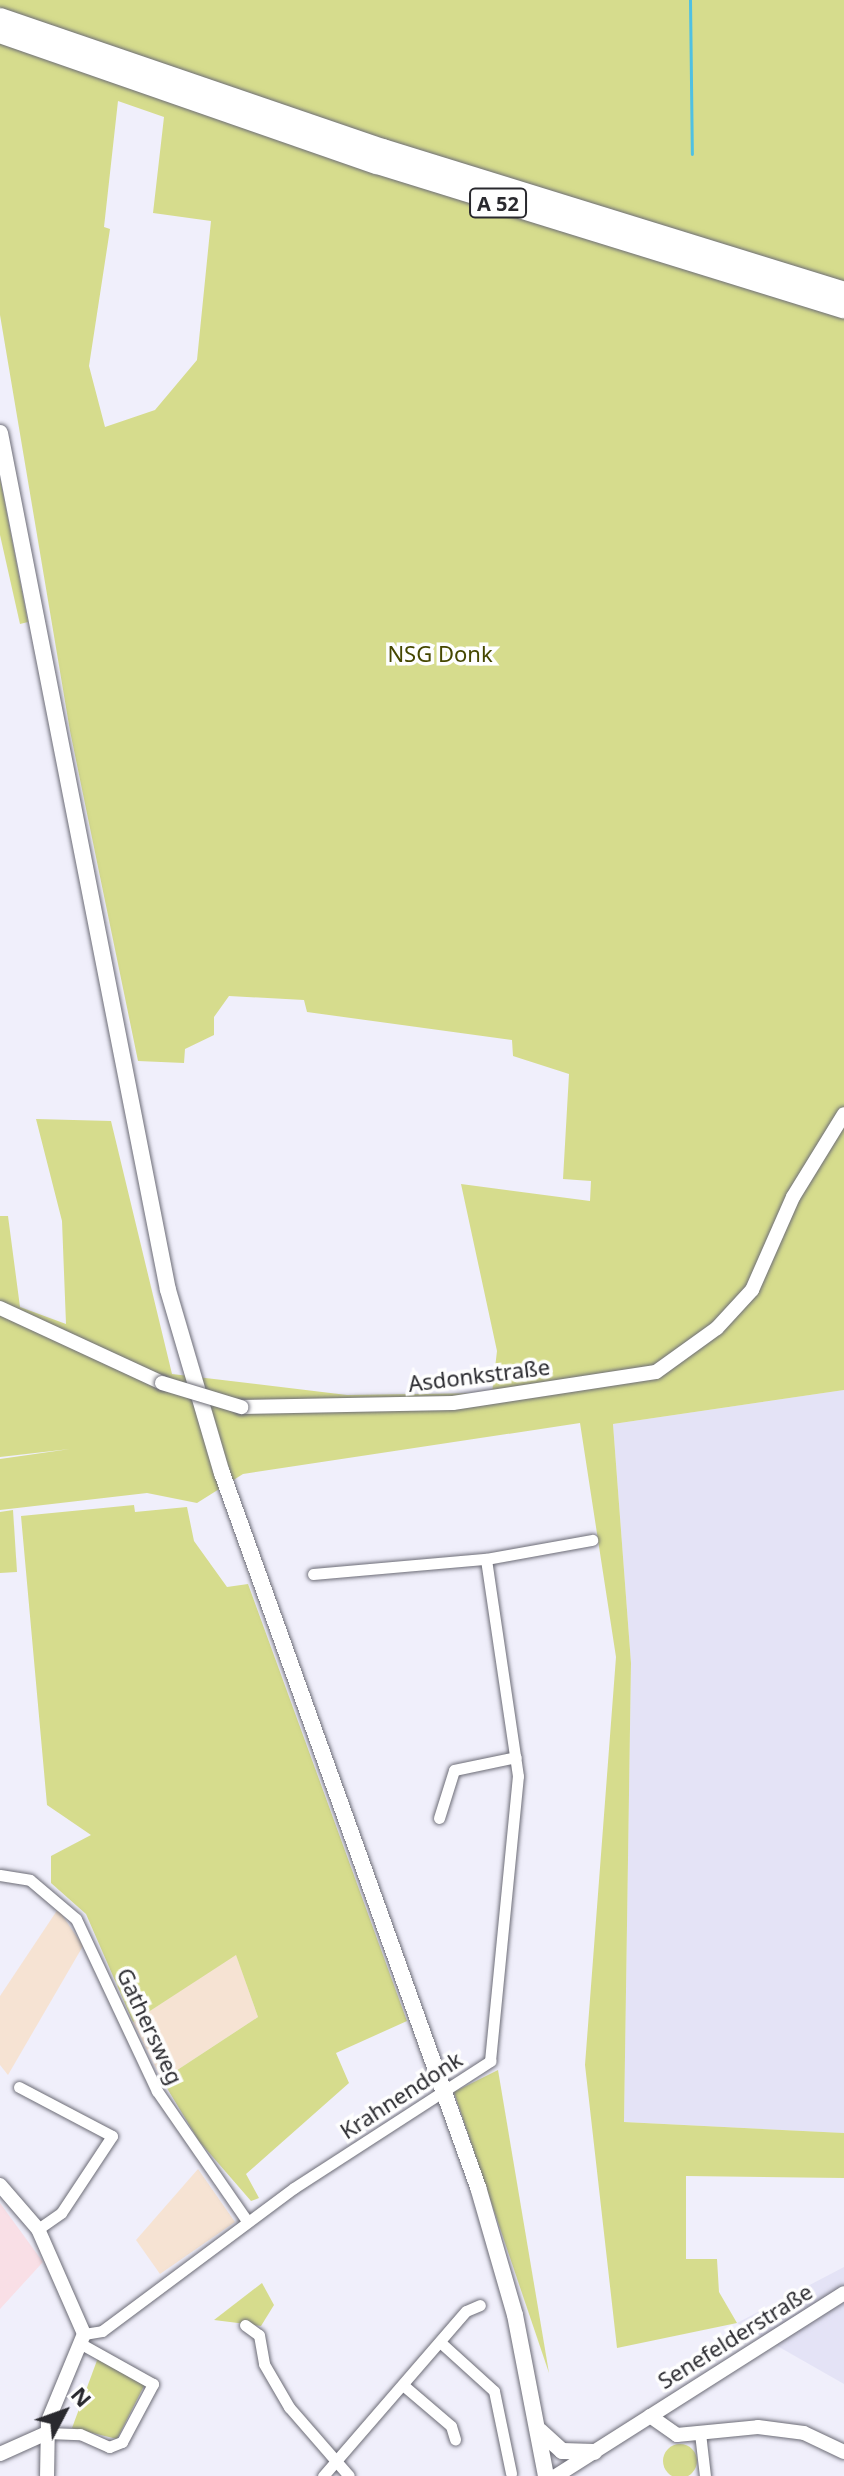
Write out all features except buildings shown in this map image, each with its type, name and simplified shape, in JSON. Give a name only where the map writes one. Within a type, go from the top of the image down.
[{"type":"highway","name":"A 52","points":[[0,18],[383,149],[844,292]]},
{"type":"highway","name":"A 52","points":[[0,33],[377,164],[844,309]]},
{"type":"highway","points":[[0,43],[54,52]]},
{"type":"main road","points":[[0,433],[168,1290],[222,1473],[445,2090],[515,2315],[540,2431],[546,2476]]},
{"type":"main road","points":[[540,2431],[562,2451],[594,2452]]},
{"type":"street","name":"Asdonkstraße","points":[[0,1308],[162,1383],[241,1407],[453,1403],[656,1372],[717,1328],[752,1290],[793,1197],[844,1114]]},
{"type":"street","points":[[313,1574],[486,1559],[592,1540]]},
{"type":"street","name":"Krahnendonk","points":[[84,2340],[102,2331],[247,2221],[490,2061],[516,1757],[486,1559]]},
{"type":"street","points":[[439,1818],[454,1770],[516,1757]]},
{"type":"street","name":"Gathersweg","points":[[0,1875],[30,1880],[76,1919],[157,2091],[247,2221]]},
{"type":"street","points":[[19,2087],[112,2136],[61,2213],[38,2229]]},
{"type":"street","points":[[0,2185],[38,2229],[84,2340],[153,2384],[122,2442],[109,2447],[80,2434],[47,2433],[2,2450]]},
{"type":"street","name":"Senefelderstraße","points":[[556,2476],[844,2293]]},
{"type":"street","points":[[323,2476],[440,2342],[480,2305]]},
{"type":"street","points":[[245,2325],[259,2335],[264,2364],[289,2407],[349,2476]]},
{"type":"street","points":[[47,2476],[47,2433],[84,2340]]},
{"type":"street","points":[[440,2342],[494,2391],[511,2473]]},
{"type":"street","points":[[403,2385],[451,2426],[455,2439]]},
{"type":"street","points":[[650,2416],[664,2431],[789,2431],[844,2452]]},
{"type":"street","points":[[700,2433],[705,2476]]},
{"type":"shaded area","points":[[844,1390],[844,2133],[624,2122],[631,1663],[613,1424]]},
{"type":"shaded area","points":[[58,1909],[83,1946],[8,2075],[0,2065],[0,1996]]},
{"type":"shaded area","points":[[236,1954],[258,2017],[162,2080],[133,2022]]},
{"type":"shaded area","points":[[198,2169],[235,2222],[160,2274],[136,2240]]},
{"type":"shaded area","points":[[0,2203],[43,2262],[0,2309]]},
{"type":"shaded area","points":[[844,2267],[844,2384],[737,2323]]},
{"type":"green space","name":"NSG Donk","points":[[0,0],[844,0],[844,1390],[613,1424],[631,1663],[624,2122],[844,2133],[844,2178],[686,2176],[686,2259],[717,2259],[719,2292],[737,2323],[617,2348],[585,2065],[616,1657],[580,1423],[243,1474],[197,1503],[147,1493],[0,1510],[0,1459],[70,1449],[0,1457],[0,1216],[8,1216],[20,1307],[66,1324],[62,1221],[36,1119],[111,1121],[172,1374],[347,1395],[492,1393],[497,1351],[461,1184],[590,1201],[591,1181],[563,1179],[569,1074],[513,1056],[512,1040],[307,1012],[304,1000],[229,996],[214,1017],[214,1035],[185,1049],[184,1063],[138,1061],[70,731],[0,315]],"holes":[[[118,101],[164,117],[153,213],[211,221],[197,360],[155,410],[105,427],[89,366],[110,229],[104,227]]]},
{"type":"green space","points":[[0,478],[28,622],[20,624],[0,535]]},
{"type":"green space","points":[[134,1505],[135,1512],[187,1507],[194,1541],[227,1587],[248,1584],[407,2021],[336,2053],[349,2083],[246,2174],[259,2198],[251,2201],[199,2141],[162,2080],[258,2017],[236,1955],[133,2022],[86,1914],[51,1883],[51,1856],[91,1835],[47,1805],[21,1516]]},
{"type":"green space","points":[[13,1510],[17,1572],[0,1573],[0,1512]]},
{"type":"green space","points":[[498,2070],[549,2373],[454,2092]]},
{"type":"green space","points":[[262,2283],[274,2305],[261,2326],[214,2320]]},
{"type":"green space","points":[[99,2355],[147,2380],[117,2439],[72,2428]]},
{"type":"green space","points":[[680,2444],[692,2449],[697,2461],[692,2473],[680,2478],[668,2473],[663,2461],[668,2449]]},
{"type":"waterway","points":[[690,0],[692,154]]}]
